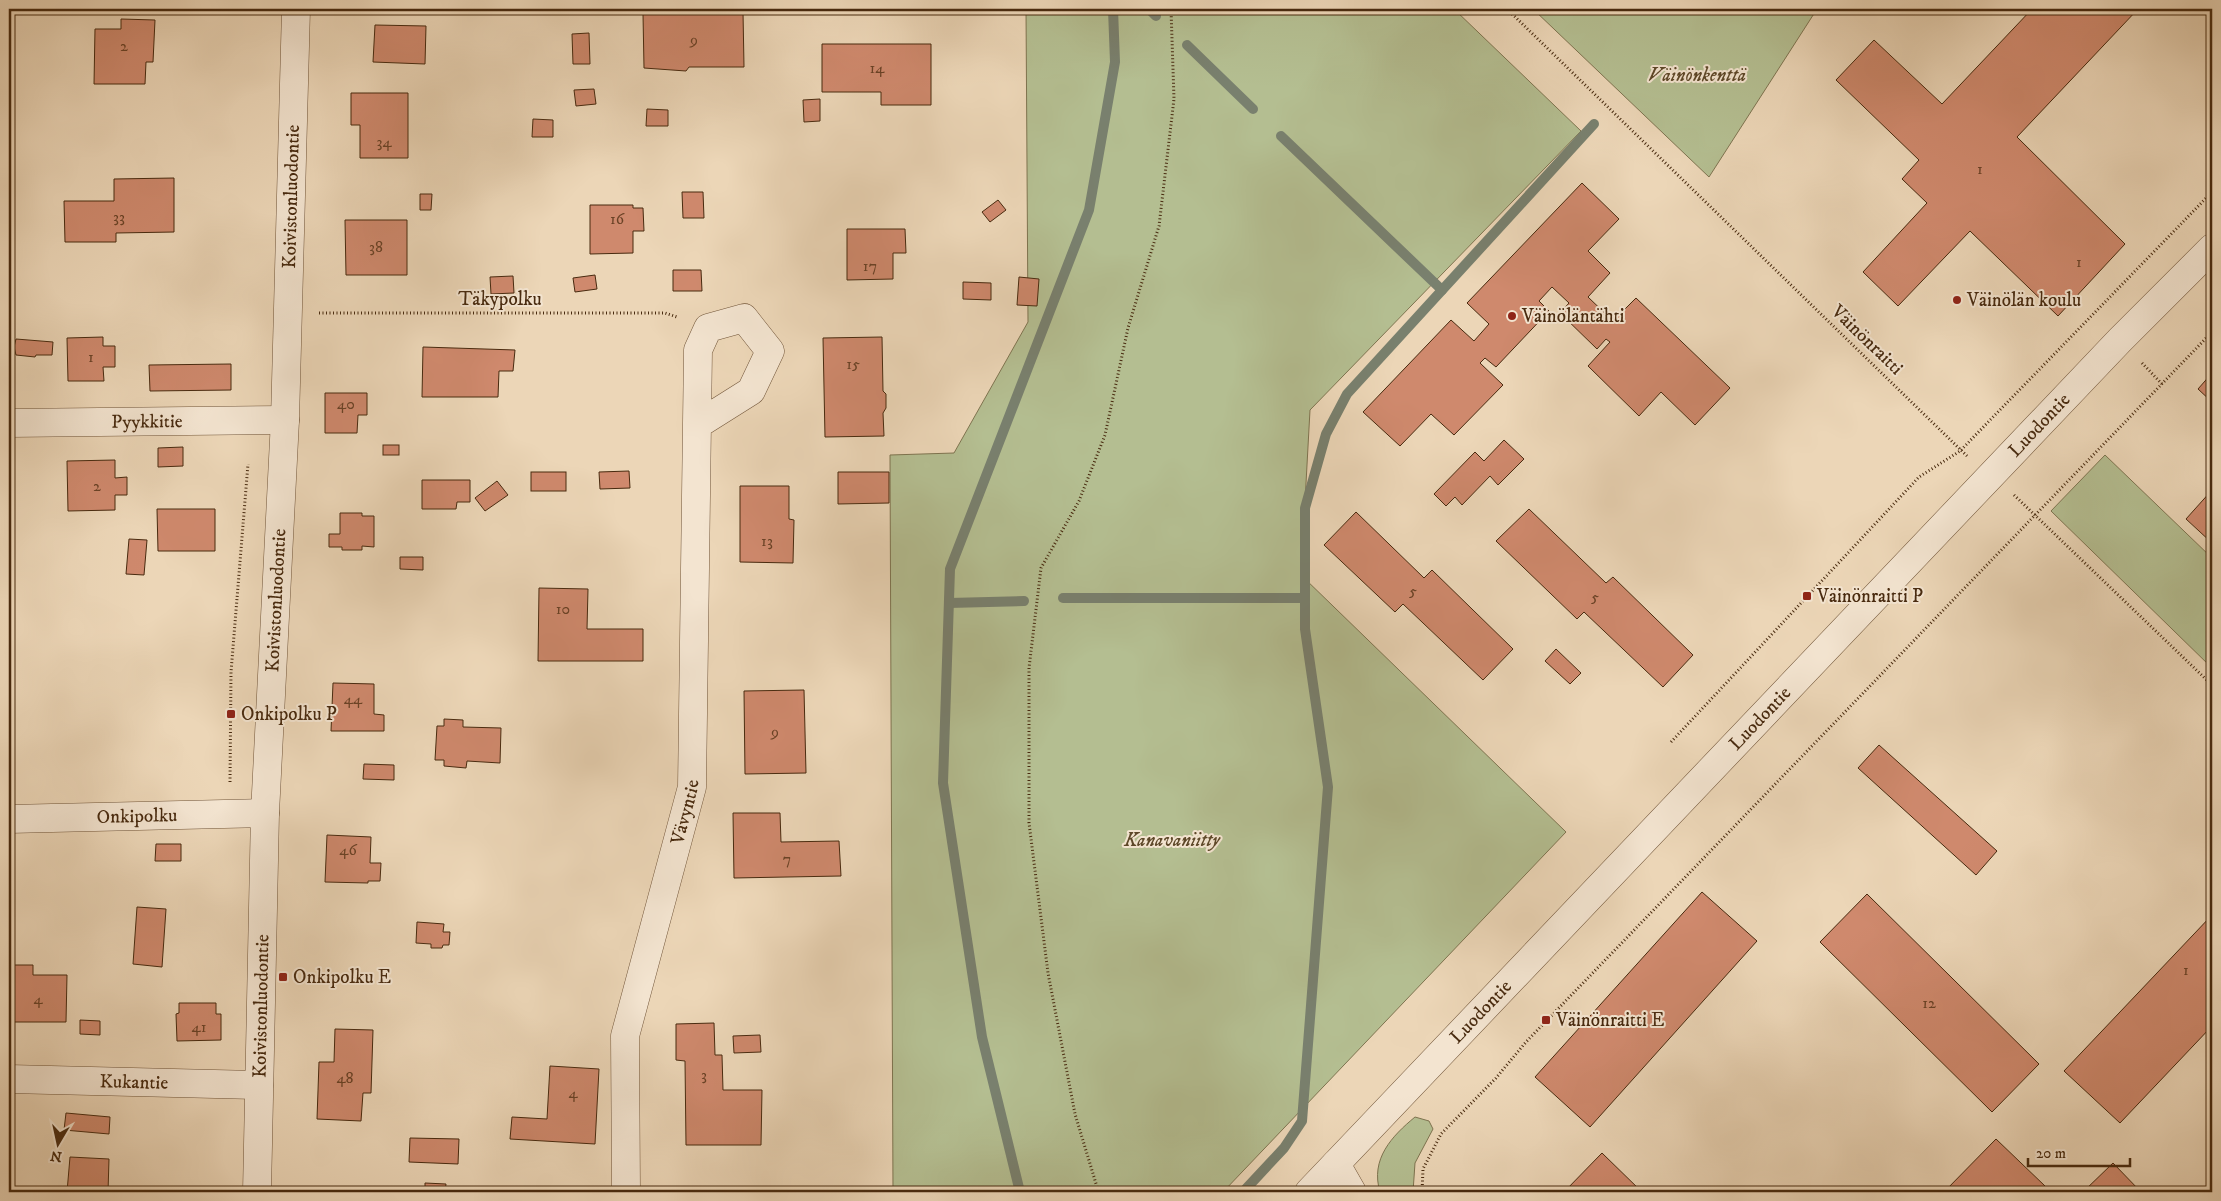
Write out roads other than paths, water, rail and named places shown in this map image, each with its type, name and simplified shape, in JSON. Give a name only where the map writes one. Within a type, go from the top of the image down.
[{"type":"street","name":"Koivistonluodontie","points":[[257,1192],[265,813],[285,420],[296,9]]},
{"type":"street","name":"Luodontie","points":[[1309,1192],[2120,340],[2212,248]]},
{"type":"street","name":"Vävyntie","points":[[626,1192],[625,1036],[692,787],[698,350],[708,328],[744,318],[770,351],[751,391],[697,425]]},
{"type":"street","name":"Pyykkitie","points":[[9,423],[285,420]]},
{"type":"street","name":"Onkipolku","points":[[9,819],[265,813]]},
{"type":"street","name":"Kukantie","points":[[9,1079],[259,1085]]},
{"type":"street","points":[[1336,1164],[1352,1192]]},
{"type":"waterway","points":[[1020,1192],[982,1037],[943,783],[950,569],[1089,210],[1115,62],[1113,9]]},
{"type":"waterway","points":[[1149,9],[1156,16]]},
{"type":"waterway","points":[[1187,45],[1253,109]]},
{"type":"waterway","points":[[1243,1192],[1284,1148],[1302,1121],[1328,787],[1305,629],[1305,508],[1326,434],[1347,394],[1594,124]]},
{"type":"waterway","points":[[1281,136],[1442,290]]},
{"type":"waterway","points":[[1063,598],[1305,598]]},
{"type":"waterway","points":[[949,603],[1024,601]]},
{"type":"place","name":"Väinölän koulu","points":[[1957,300]]},
{"type":"place","name":"Väinöläntähti","points":[[1512,316]]},
{"type":"place","name":"Väinönraitti P","points":[[1807,596]]},
{"type":"place","name":"Onkipolku P","points":[[231,714]]},
{"type":"place","name":"Onkipolku E","points":[[283,977]]},
{"type":"place","name":"Väinönraitti E","points":[[1546,1020]]},
{"type":"park label","name":"Väinönkenttä","points":[[1697,75]]},
{"type":"park label","name":"Kanavaniitty","points":[[1172,840]]}]
